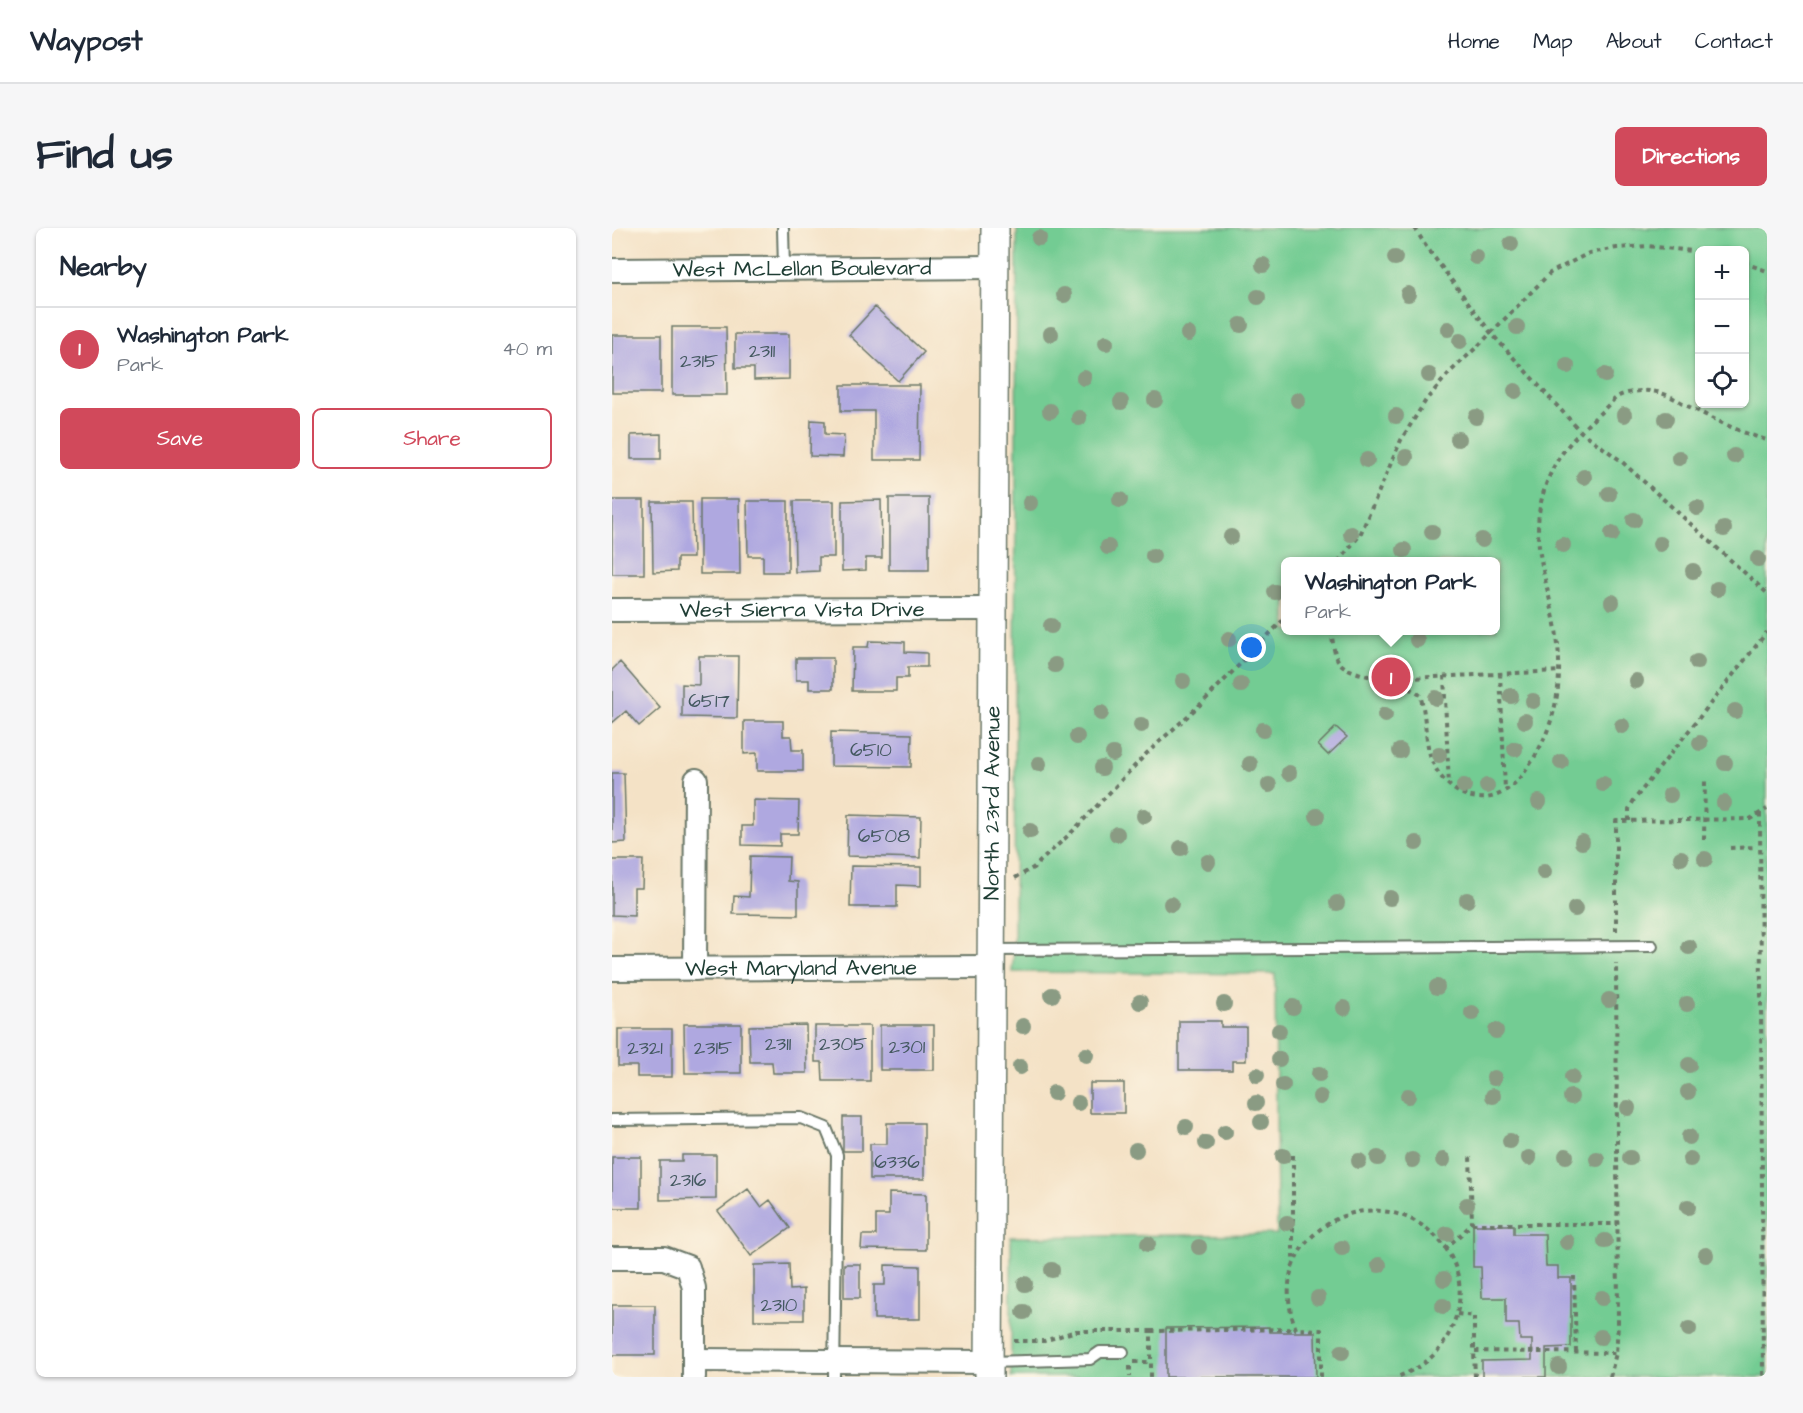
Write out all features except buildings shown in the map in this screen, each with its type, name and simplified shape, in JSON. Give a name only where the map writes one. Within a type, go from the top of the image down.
[{"type":"street","name":"North 23rd Avenue","points":[[989,1370],[994,228]]},
{"type":"street","name":"West McLellan Boulevard","points":[[612,270],[994,267]]},
{"type":"street","name":"West Sierra Vista Drive","points":[[612,610],[993,609]]},
{"type":"street","points":[[695,969],[696,780]]},
{"type":"street","name":"West Maryland Avenue","points":[[612,969],[695,969],[991,959]]},
{"type":"street","points":[[612,1258],[664,1258],[688,1267],[694,1288],[694,1368],[989,1370]]},
{"type":"lane","points":[[783,228],[784,270]]},
{"type":"lane","points":[[991,959],[1653,946]]},
{"type":"lane","points":[[612,1120],[801,1118],[826,1128],[837,1155],[834,1369]]},
{"type":"lane","points":[[989,1370],[1090,1359],[1100,1352],[1123,1352]]},
{"type":"path","points":[[1415,228],[1425,245],[1491,333],[1580,431],[1620,460],[1767,593]]},
{"type":"path","points":[[1341,557],[1360,535],[1401,440],[1426,400],[1449,373],[1550,273],[1589,253],[1617,248],[1648,246],[1695,251]]},
{"type":"path","points":[[1749,265],[1767,271]]},
{"type":"path","points":[[1332,635],[1340,663],[1350,670],[1402,684],[1420,694],[1424,707],[1425,732],[1430,758],[1438,774],[1454,791],[1484,799],[1500,794],[1518,781],[1535,757],[1550,728],[1557,698],[1560,650],[1539,555],[1538,536],[1540,509],[1547,480],[1559,456],[1580,431],[1619,396],[1650,390],[1664,394],[1739,430],[1767,440]]},
{"type":"path","points":[[1014,878],[1033,868],[1074,830],[1147,753],[1202,703],[1281,621]]},
{"type":"path","points":[[1629,821],[1629,809],[1634,800],[1767,632]]},
{"type":"path","points":[[1384,679],[1560,671]]},
{"type":"path","points":[[1500,674],[1506,790]]},
{"type":"path","points":[[1444,676],[1449,786]]},
{"type":"path","points":[[1704,840],[1705,779]]},
{"type":"path","points":[[1610,1377],[1616,1353],[1618,1325],[1616,821],[1750,819],[1767,809]]},
{"type":"path","points":[[1760,813],[1765,1360],[1763,1377]]},
{"type":"path","points":[[1730,848],[1757,848]]},
{"type":"path","points":[[1761,901],[1767,901]]},
{"type":"path","points":[[1293,1155],[1293,1264],[1288,1299],[1290,1314],[1296,1329]]},
{"type":"path","points":[[1470,1155],[1472,1224]]},
{"type":"path","points":[[1293,1264],[1303,1247],[1324,1226],[1361,1210],[1390,1211],[1414,1220],[1445,1249],[1459,1276],[1461,1291],[1457,1314],[1448,1338],[1435,1356],[1398,1377]]},
{"type":"path","points":[[1445,1249],[1472,1224],[1617,1224]]},
{"type":"path","points":[[1574,1276],[1576,1353]]},
{"type":"path","points":[[1457,1314],[1474,1316],[1475,1377]]},
{"type":"path","points":[[1151,1331],[1321,1330],[1321,1377]]},
{"type":"path","points":[[1474,1352],[1616,1353]]},
{"type":"path","points":[[1151,1362],[1151,1377]]},
{"type":"green space","points":[[1017,228],[1767,228],[1767,1377],[1011,1377],[1011,1237],[1277,1234],[1275,974],[1012,972],[1014,950]]},
{"type":"place","name":"Washington Park","points":[[1391,677]]}]
